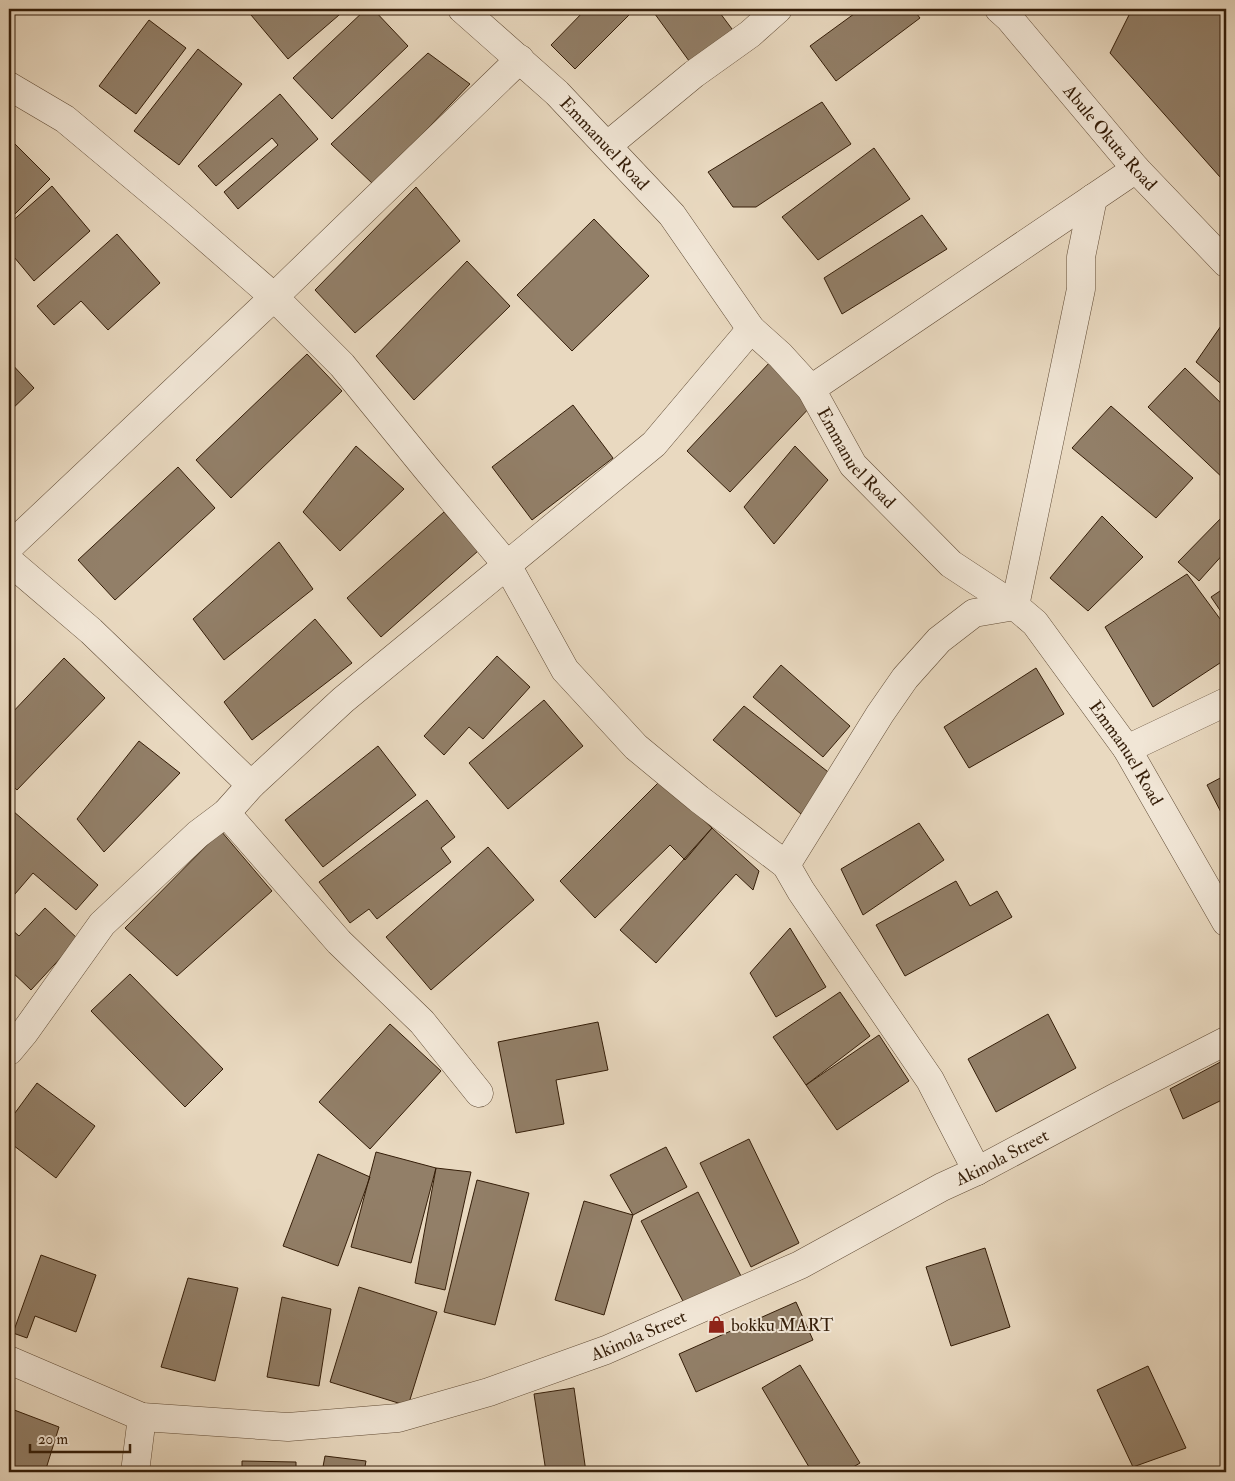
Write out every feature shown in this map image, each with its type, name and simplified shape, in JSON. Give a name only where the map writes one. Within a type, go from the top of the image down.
[{"type":"street","name":"Emmanuel Road","points":[[462,9],[557,92],[672,215],[751,329],[780,355],[812,389],[853,465],[951,564],[1015,606],[1035,623],[1127,749],[1226,922]]},
{"type":"street","points":[[608,146],[694,74],[750,34],[778,9]]},
{"type":"street","name":"Abule Okuta Road","points":[[999,9],[1009,18],[1136,169],[1226,263]]},
{"type":"street","points":[[9,547],[274,297],[520,59]]},
{"type":"street","points":[[9,86],[65,119],[181,216],[274,297],[342,365],[508,565],[565,670],[636,747],[699,799],[786,865],[806,899],[930,1080],[978,1170]]},
{"type":"street","points":[[812,389],[1136,169]]},
{"type":"street","points":[[786,865],[880,714],[905,678],[939,640],[974,612],[1015,606],[1081,290],[1081,256],[1093,198]]},
{"type":"street","points":[[14,1035],[102,924],[198,834],[226,812],[251,785],[343,700],[654,444],[751,329]]},
{"type":"street","points":[[9,561],[91,631],[251,785]]},
{"type":"street","points":[[1127,749],[1226,702]]},
{"type":"street","points":[[226,812],[339,942],[422,1022],[479,1092]]},
{"type":"street","name":"Akinola Street","points":[[9,1360],[142,1417],[288,1427],[398,1418],[489,1392],[606,1350],[800,1264],[942,1187],[1226,1041]]},
{"type":"street","points":[[135,1472],[142,1417]]},
{"type":"building","points":[[259,9],[346,9],[288,59],[251,15]]},
{"type":"building","points":[[366,9],[373,9],[408,46],[332,119],[293,78]]},
{"type":"building","points":[[586,9],[635,9],[575,69],[551,45]]},
{"type":"building","points":[[717,9],[735,33],[692,65],[652,10]]},
{"type":"building","points":[[857,9],[913,9],[920,18],[836,81],[810,46],[858,11]]},
{"type":"building","points":[[1132,9],[1226,9],[1226,170],[1220,177],[1110,53]]},
{"type":"building","points":[[149,20],[186,48],[136,114],[99,86]]},
{"type":"building","points":[[198,49],[242,84],[179,165],[134,131]]},
{"type":"building","points":[[428,53],[470,84],[374,185],[331,144]]},
{"type":"building","points":[[280,94],[318,139],[238,209],[224,192],[278,145],[272,138],[216,186],[198,166]]},
{"type":"building","points":[[822,102],[851,144],[756,207],[733,207],[708,172]]},
{"type":"building","points":[[13,142],[50,179],[9,220],[9,147]]},
{"type":"building","points":[[874,148],[910,199],[818,260],[782,217]]},
{"type":"building","points":[[52,186],[90,231],[34,281],[9,251],[9,224]]},
{"type":"building","points":[[416,187],[460,241],[355,333],[315,290]]},
{"type":"building","points":[[922,215],[947,249],[842,314],[824,278]]},
{"type":"building","points":[[594,219],[649,276],[572,351],[517,295]]},
{"type":"building","points":[[117,234],[160,283],[108,330],[81,301],[54,325],[37,306]]},
{"type":"building","points":[[467,261],[510,306],[414,400],[376,356]]},
{"type":"building","points":[[1223,323],[1226,326],[1226,388],[1196,362]]},
{"type":"building","points":[[307,354],[342,391],[231,498],[196,460]]},
{"type":"building","points":[[9,361],[34,388],[9,412]]},
{"type":"building","points":[[770,362],[813,404],[730,492],[687,451]]},
{"type":"building","points":[[1185,368],[1226,408],[1226,481],[1148,407]]},
{"type":"building","points":[[573,405],[613,458],[532,520],[492,467]]},
{"type":"building","points":[[1111,406],[1193,478],[1156,518],[1072,448]]},
{"type":"building","points":[[356,446],[404,489],[340,551],[303,512]]},
{"type":"building","points":[[795,446],[828,480],[774,544],[744,507]]},
{"type":"building","points":[[178,467],[215,508],[115,600],[78,560]]},
{"type":"building","points":[[444,512],[478,551],[381,637],[347,598]]},
{"type":"building","points":[[1226,513],[1226,551],[1199,581],[1178,562]]},
{"type":"building","points":[[1102,516],[1143,557],[1088,611],[1050,578]]},
{"type":"building","points":[[279,542],[313,589],[224,660],[193,619]]},
{"type":"building","points":[[1187,574],[1226,627],[1226,659],[1153,707],[1105,627]]},
{"type":"building","points":[[1226,587],[1226,619],[1211,597]]},
{"type":"building","points":[[315,619],[352,663],[252,740],[224,702]]},
{"type":"building","points":[[497,656],[530,687],[483,739],[469,727],[444,755],[424,736]]},
{"type":"building","points":[[64,658],[105,698],[17,790],[9,783],[9,716]]},
{"type":"building","points":[[781,665],[850,726],[823,757],[753,697]]},
{"type":"building","points":[[1036,668],[1064,714],[969,768],[944,727]]},
{"type":"building","points":[[544,700],[583,746],[508,809],[469,763]]},
{"type":"building","points":[[744,706],[832,775],[801,814],[713,740]]},
{"type":"building","points":[[139,741],[180,773],[104,852],[77,819]]},
{"type":"building","points":[[378,746],[416,795],[323,867],[285,820]]},
{"type":"building","points":[[1226,775],[1226,822],[1207,785]]},
{"type":"building","points":[[661,780],[712,828],[685,860],[670,845],[595,918],[560,881]]},
{"type":"building","points":[[427,800],[455,837],[441,848],[451,862],[377,919],[369,909],[350,923],[319,882]]},
{"type":"building","points":[[13,811],[98,885],[76,910],[33,873],[9,901],[9,816]]},
{"type":"building","points":[[919,823],[944,860],[863,915],[841,869]]},
{"type":"building","points":[[712,828],[759,871],[753,890],[736,874],[656,963],[620,930]]},
{"type":"building","points":[[221,831],[272,891],[177,976],[125,928]]},
{"type":"building","points":[[488,847],[534,900],[431,990],[386,937]]},
{"type":"building","points":[[956,881],[970,906],[997,891],[1012,917],[905,976],[876,925]]},
{"type":"building","points":[[45,908],[78,939],[31,990],[9,969],[9,932],[11,929],[19,936]]},
{"type":"building","points":[[790,928],[826,987],[776,1017],[750,973]]},
{"type":"building","points":[[130,974],[223,1069],[185,1107],[91,1011]]},
{"type":"building","points":[[840,992],[870,1036],[806,1085],[773,1037]]},
{"type":"building","points":[[1048,1014],[1076,1068],[996,1112],[968,1059]]},
{"type":"building","points":[[598,1022],[608,1070],[556,1080],[564,1124],[516,1133],[498,1042]]},
{"type":"building","points":[[390,1024],[441,1071],[370,1149],[319,1102]]},
{"type":"building","points":[[879,1035],[909,1081],[837,1130],[806,1085]]},
{"type":"building","points":[[1226,1059],[1226,1098],[1183,1119],[1170,1089]]},
{"type":"building","points":[[37,1083],[95,1126],[56,1178],[9,1142],[9,1121]]},
{"type":"building","points":[[749,1139],[799,1243],[751,1267],[700,1163]]},
{"type":"building","points":[[666,1147],[687,1187],[633,1215],[610,1175]]},
{"type":"building","points":[[376,1152],[436,1168],[411,1263],[351,1247]]},
{"type":"building","points":[[318,1154],[370,1177],[338,1266],[283,1246]]},
{"type":"building","points":[[436,1168],[471,1172],[445,1290],[415,1283]]},
{"type":"building","points":[[477,1180],[529,1193],[495,1325],[444,1312]]},
{"type":"building","points":[[698,1192],[741,1276],[685,1305],[641,1221]]},
{"type":"building","points":[[584,1201],[633,1215],[604,1315],[555,1300]]},
{"type":"building","points":[[985,1248],[1010,1327],[951,1346],[926,1267]]},
{"type":"building","points":[[41,1255],[96,1275],[76,1332],[35,1316],[27,1338],[13,1333]]},
{"type":"building","points":[[188,1278],[238,1288],[215,1381],[161,1367]]},
{"type":"building","points":[[359,1287],[437,1312],[408,1406],[330,1382]]},
{"type":"building","points":[[282,1297],[331,1309],[319,1386],[267,1377]]},
{"type":"building","points":[[796,1302],[813,1340],[696,1392],[679,1354]]},
{"type":"building","points":[[800,1365],[860,1463],[845,1472],[812,1472],[762,1388]]},
{"type":"building","points":[[1148,1366],[1186,1448],[1133,1467],[1097,1390]]},
{"type":"building","points":[[574,1388],[586,1472],[546,1472],[534,1394]]},
{"type":"building","points":[[9,1408],[59,1427],[45,1472],[9,1472]]},
{"type":"building","points":[[325,1456],[366,1461],[364,1472],[322,1472]]},
{"type":"building","points":[[242,1461],[296,1462],[296,1472],[242,1472]]},
{"type":"place","name":"bokku MART","points":[[717,1325]]}]
